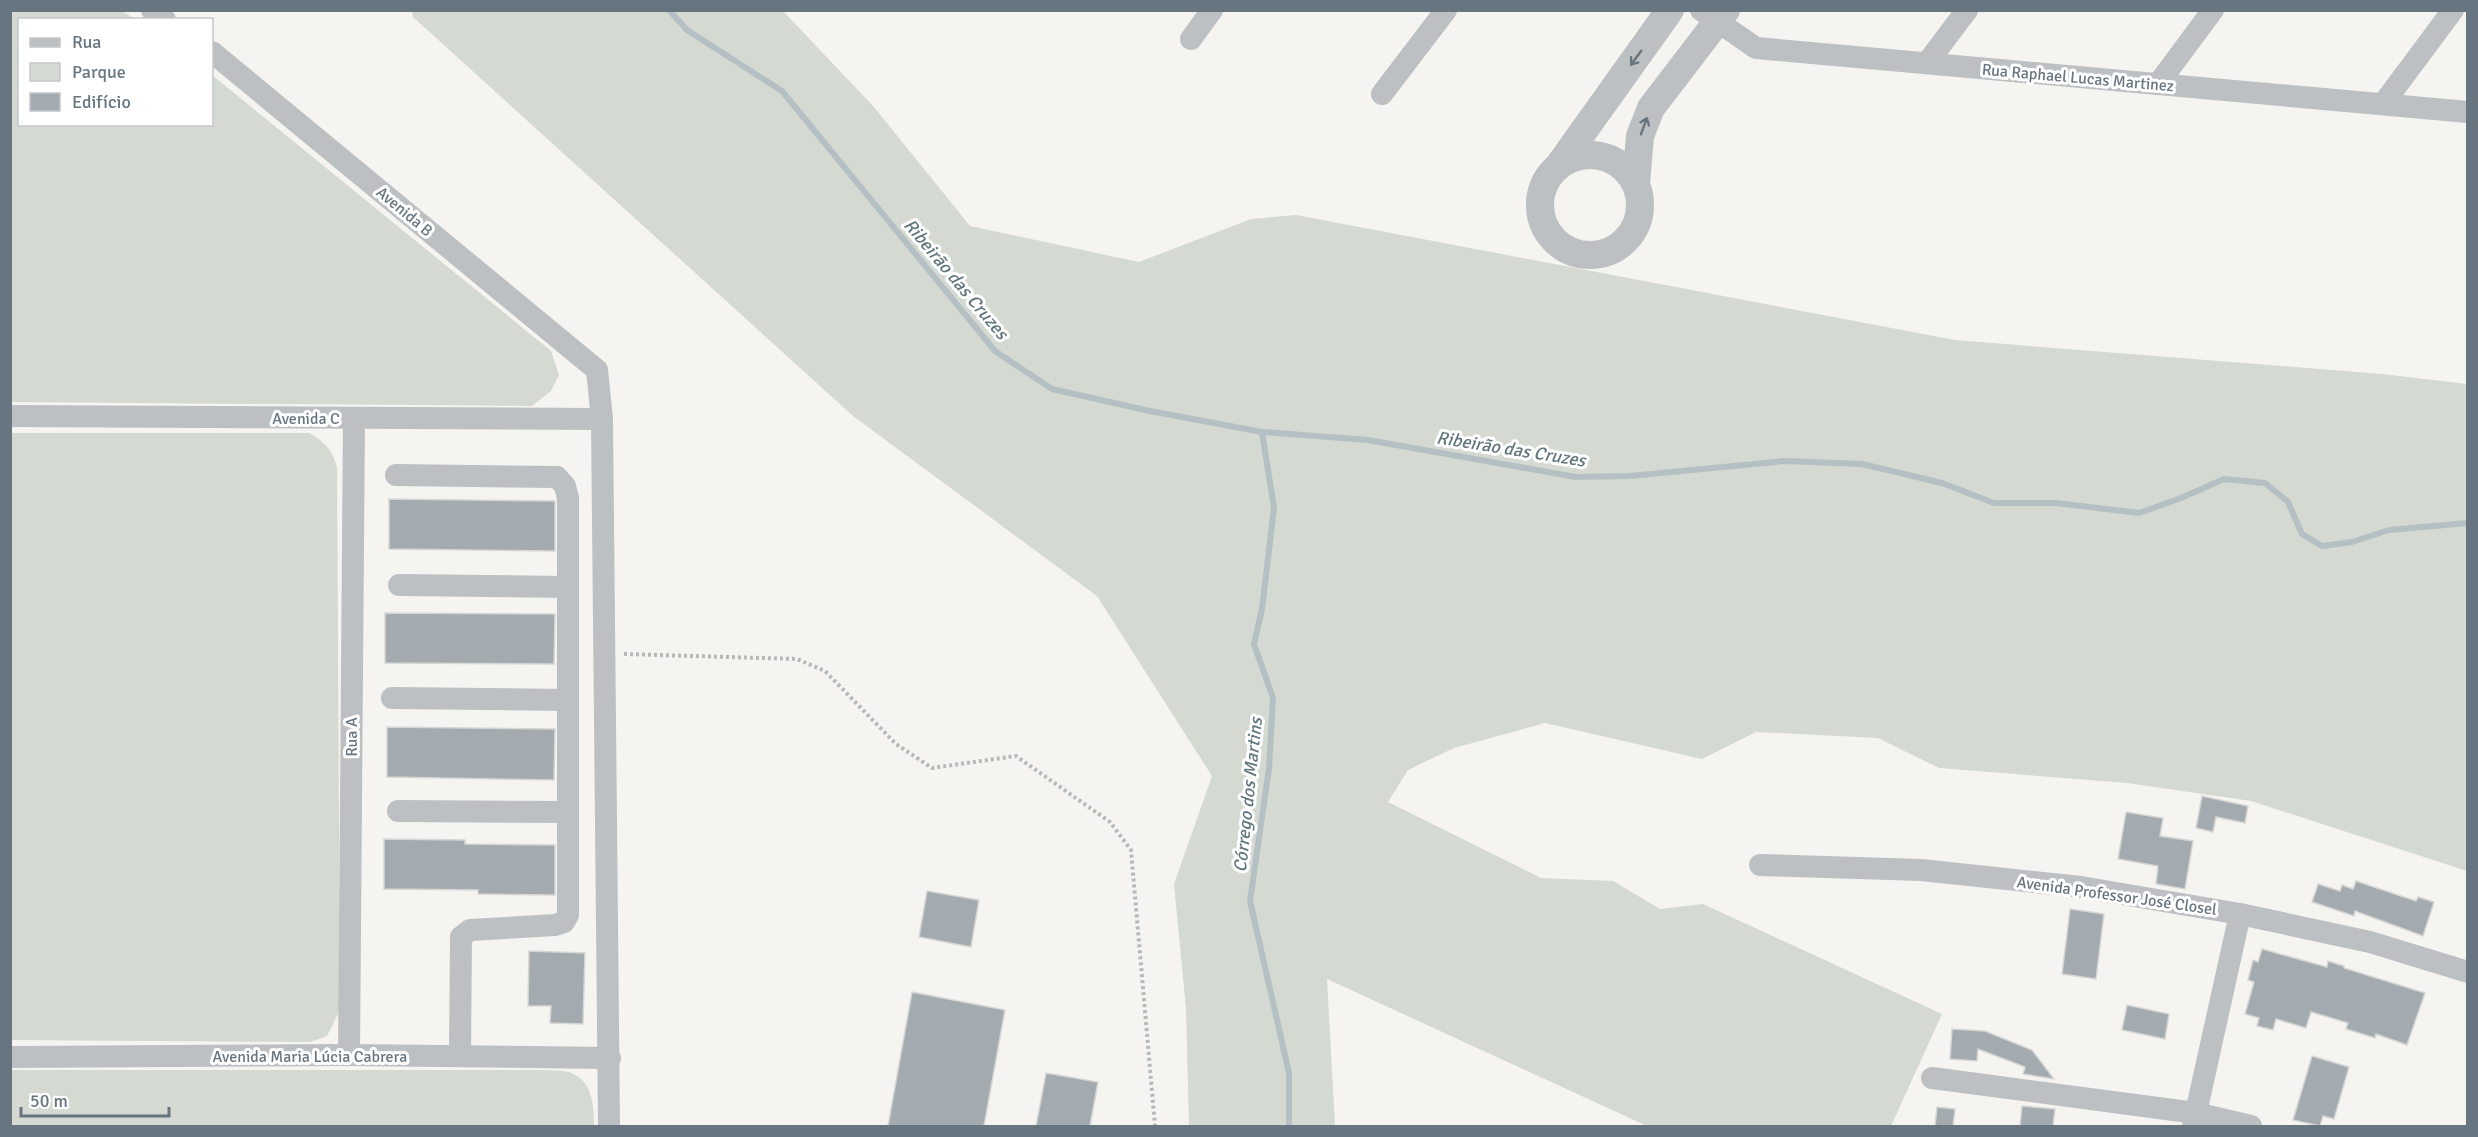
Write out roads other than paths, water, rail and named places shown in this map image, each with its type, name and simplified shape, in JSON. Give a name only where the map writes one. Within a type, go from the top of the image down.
[{"type":"street","points":[[1191,39],[1212,10]]},
{"type":"street","points":[[1382,94],[1446,10]]},
{"type":"street","points":[[1670,10],[1560,164],[1547,177],[1540,195],[1540,214],[1547,232],[1561,246],[1578,255],[1597,256],[1615,250],[1630,237],[1639,221],[1641,201],[1636,183],[1640,136],[1652,108],[1714,14]]},
{"type":"street","points":[[1927,63],[1967,10]]},
{"type":"street","points":[[2158,84],[2213,10]]},
{"type":"street","points":[[2383,104],[2452,10]]},
{"type":"street","name":"Rua Raphael Lucas Martinez","points":[[1714,14],[1756,48],[2468,112]]},
{"type":"street","name":"Avenida B","points":[[213,53],[597,370],[602,419]]},
{"type":"street","points":[[1560,164],[1581,155],[1603,156],[1622,166],[1636,183]]},
{"type":"street","name":"Avenida C","points":[[10,416],[602,419]]},
{"type":"street","name":"Rua A","points":[[349,1055],[354,418]]},
{"type":"street","points":[[602,419],[609,1126]]},
{"type":"street","points":[[396,476],[557,477],[565,486],[568,498],[568,915],[564,922],[555,925],[470,930],[461,937],[460,1056]]},
{"type":"street","points":[[399,585],[568,587]]},
{"type":"street","points":[[392,698],[568,700]]},
{"type":"street","points":[[398,811],[567,812]]},
{"type":"street","name":"Avenida Professor José Closel","points":[[1760,865],[1921,870],[2081,886],[2240,914],[2370,942],[2468,972]]},
{"type":"street","points":[[2194,1120],[2240,914]]},
{"type":"street","name":"Avenida Maria Lúcia Cabrera","points":[[10,1057],[349,1055],[610,1058]]},
{"type":"street","points":[[1932,1078],[2194,1120],[2252,1126]]},
{"type":"waterway","name":"Ribeirão das Cruzes","points":[[669,10],[687,30],[782,91],[995,351],[1052,389],[1150,411],[1262,432],[1368,440],[1576,477],[1630,476],[1784,461],[1862,464],[1942,483],[1994,503],[2056,503],[2139,513],[2224,479],[2265,483],[2288,502],[2302,534],[2322,546],[2352,542],[2389,530],[2468,523]]},
{"type":"waterway","name":"Córrego dos Martins","points":[[1262,432],[1274,508],[1262,609],[1254,644],[1273,698],[1269,768],[1250,901],[1289,1073],[1289,1126]]}]
